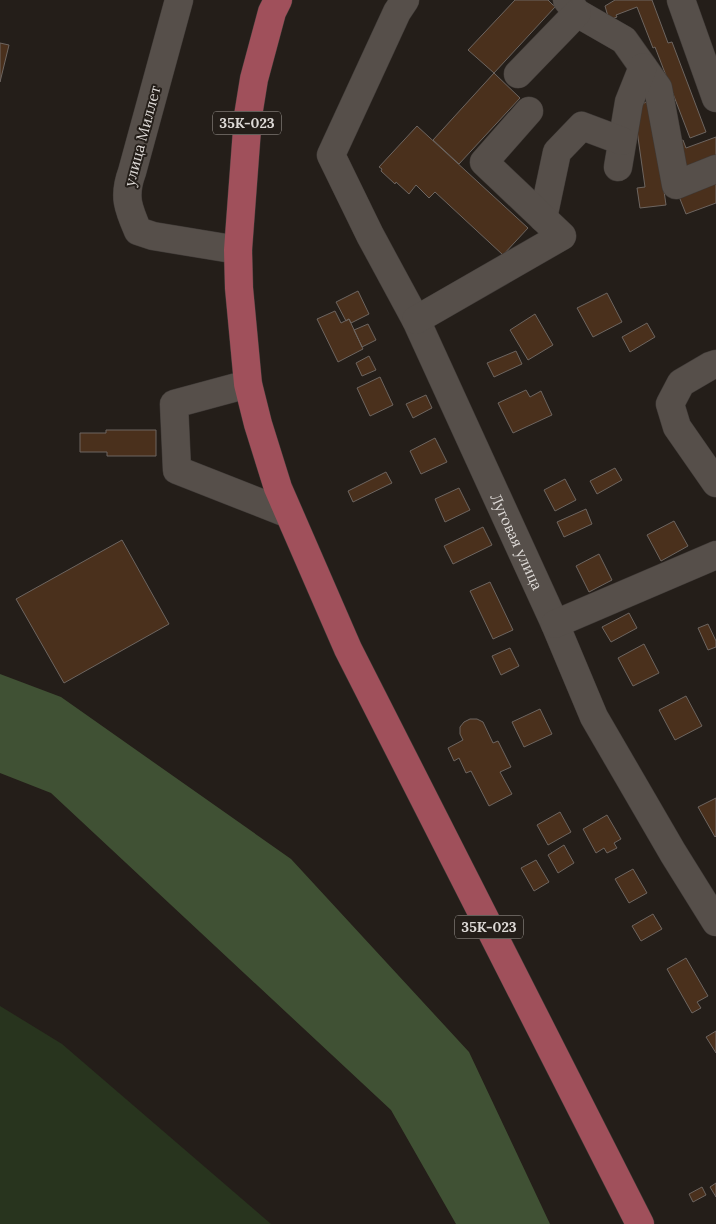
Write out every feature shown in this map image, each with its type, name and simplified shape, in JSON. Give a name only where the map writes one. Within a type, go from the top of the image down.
[{"type":"main road","name":"35К-023","points":[[278,0],[272,12],[257,69],[248,116],[238,250],[239,288],[248,384],[266,453],[289,514],[348,649],[640,1224]]},
{"type":"street","name":"улица Миллет","points":[[179,0],[127,186],[127,201],[138,231],[153,236],[238,250]]},
{"type":"street","name":"Луговая улица","points":[[405,0],[397,12],[331,155],[370,235],[416,320],[555,624],[594,717],[673,853],[716,922]]},
{"type":"street","points":[[682,0],[716,98]]},
{"type":"street","points":[[518,74],[572,7],[624,40],[658,88],[676,184],[716,169]]},
{"type":"street","points":[[618,168],[629,102],[643,67]]},
{"type":"street","points":[[416,320],[562,236],[484,162],[529,111]]},
{"type":"street","points":[[543,218],[557,152],[582,126],[622,141]]},
{"type":"street","points":[[716,364],[681,383],[670,404],[677,428],[716,483]]},
{"type":"street","points":[[248,384],[174,404],[177,470],[289,514]]},
{"type":"street","points":[[555,624],[716,555]]},
{"type":"green space","points":[[0,674],[61,697],[291,859],[469,1052],[550,1224],[456,1224],[391,1110],[51,793],[0,773]]},
{"type":"green space","points":[[0,1006],[62,1044],[271,1224],[0,1224]]},
{"type":"building","points":[[515,0],[548,0],[555,7],[494,73],[468,50]]},
{"type":"building","points":[[615,0],[652,0],[668,43],[672,42],[706,132],[690,138],[655,47],[653,48],[637,7],[616,15],[617,17],[609,20],[605,6]]},
{"type":"building","points":[[0,43],[9,45],[0,82]]},
{"type":"building","points":[[494,73],[520,98],[459,164],[433,140]]},
{"type":"building","points":[[651,99],[666,205],[640,208],[637,188],[645,187],[634,109]]},
{"type":"building","points":[[417,126],[528,228],[503,255],[435,192],[429,198],[416,185],[409,194],[381,171],[382,169],[379,167]]},
{"type":"building","points":[[716,137],[716,160],[685,171],[674,143],[683,140],[686,148]]},
{"type":"building","points":[[716,179],[716,203],[686,214],[678,194]]},
{"type":"building","points":[[358,291],[369,314],[351,323],[349,319],[346,321],[336,302]]},
{"type":"building","points":[[607,293],[622,322],[593,337],[577,308]]},
{"type":"building","points":[[335,311],[341,323],[349,319],[363,349],[338,362],[317,319]]},
{"type":"building","points":[[535,314],[553,345],[528,360],[510,330]]},
{"type":"building","points":[[647,323],[655,337],[630,352],[622,337]]},
{"type":"building","points":[[368,324],[376,340],[362,347],[354,330]]},
{"type":"building","points":[[516,351],[522,364],[494,377],[487,363]]},
{"type":"building","points":[[369,356],[376,370],[362,376],[356,363]]},
{"type":"building","points":[[380,377],[393,405],[370,416],[357,388]]},
{"type":"building","points":[[526,390],[530,397],[541,391],[552,415],[513,433],[498,403]]},
{"type":"building","points":[[426,395],[432,408],[413,418],[406,404]]},
{"type":"building","points":[[106,430],[156,430],[156,456],[107,456],[107,452],[80,452],[80,433],[106,433]]},
{"type":"building","points":[[435,438],[447,462],[421,474],[410,451]]},
{"type":"building","points":[[615,468],[622,480],[597,494],[590,481]]},
{"type":"building","points":[[386,472],[392,483],[353,502],[348,491]]},
{"type":"building","points":[[565,479],[576,500],[555,511],[544,490]]},
{"type":"building","points":[[459,488],[470,510],[445,522],[435,499]]},
{"type":"building","points":[[586,509],[592,524],[564,537],[557,522]]},
{"type":"building","points":[[674,521],[688,546],[661,561],[647,535]]},
{"type":"building","points":[[483,527],[492,545],[453,564],[444,546]]},
{"type":"building","points":[[122,540],[169,624],[64,683],[16,599]]},
{"type":"building","points":[[599,554],[612,580],[589,592],[576,566]]},
{"type":"building","points":[[490,582],[513,630],[493,639],[470,591]]},
{"type":"building","points":[[629,613],[637,628],[611,642],[602,627]]},
{"type":"building","points":[[708,624],[716,641],[716,647],[708,650],[698,628]]},
{"type":"building","points":[[644,644],[659,673],[633,686],[618,658]]},
{"type":"building","points":[[510,648],[519,666],[501,675],[492,656]]},
{"type":"building","points":[[686,696],[702,726],[675,740],[659,710]]},
{"type":"building","points":[[540,709],[552,734],[524,747],[512,722]]},
{"type":"building","points":[[470,719],[477,719],[483,722],[493,743],[498,741],[511,767],[500,772],[512,794],[489,806],[471,771],[466,773],[459,758],[454,761],[448,748],[463,740],[460,734],[460,727]]},
{"type":"building","points":[[716,798],[716,836],[715,837],[698,807]]},
{"type":"building","points":[[560,812],[571,832],[548,845],[537,825]]},
{"type":"building","points":[[607,815],[621,839],[614,843],[617,848],[607,853],[604,848],[596,853],[583,829]]},
{"type":"building","points":[[564,845],[574,863],[558,873],[548,855]]},
{"type":"building","points":[[536,860],[549,882],[534,891],[521,868]]},
{"type":"building","points":[[633,869],[647,893],[629,903],[615,879]]},
{"type":"building","points":[[653,914],[662,929],[641,941],[632,926]]},
{"type":"building","points":[[686,958],[708,996],[697,1002],[701,1008],[692,1013],[667,969]]},
{"type":"building","points":[[716,1031],[716,1053],[706,1037]]},
{"type":"building","points":[[716,1183],[716,1197],[710,1187]]},
{"type":"building","points":[[702,1187],[706,1195],[693,1202],[689,1194]]}]
